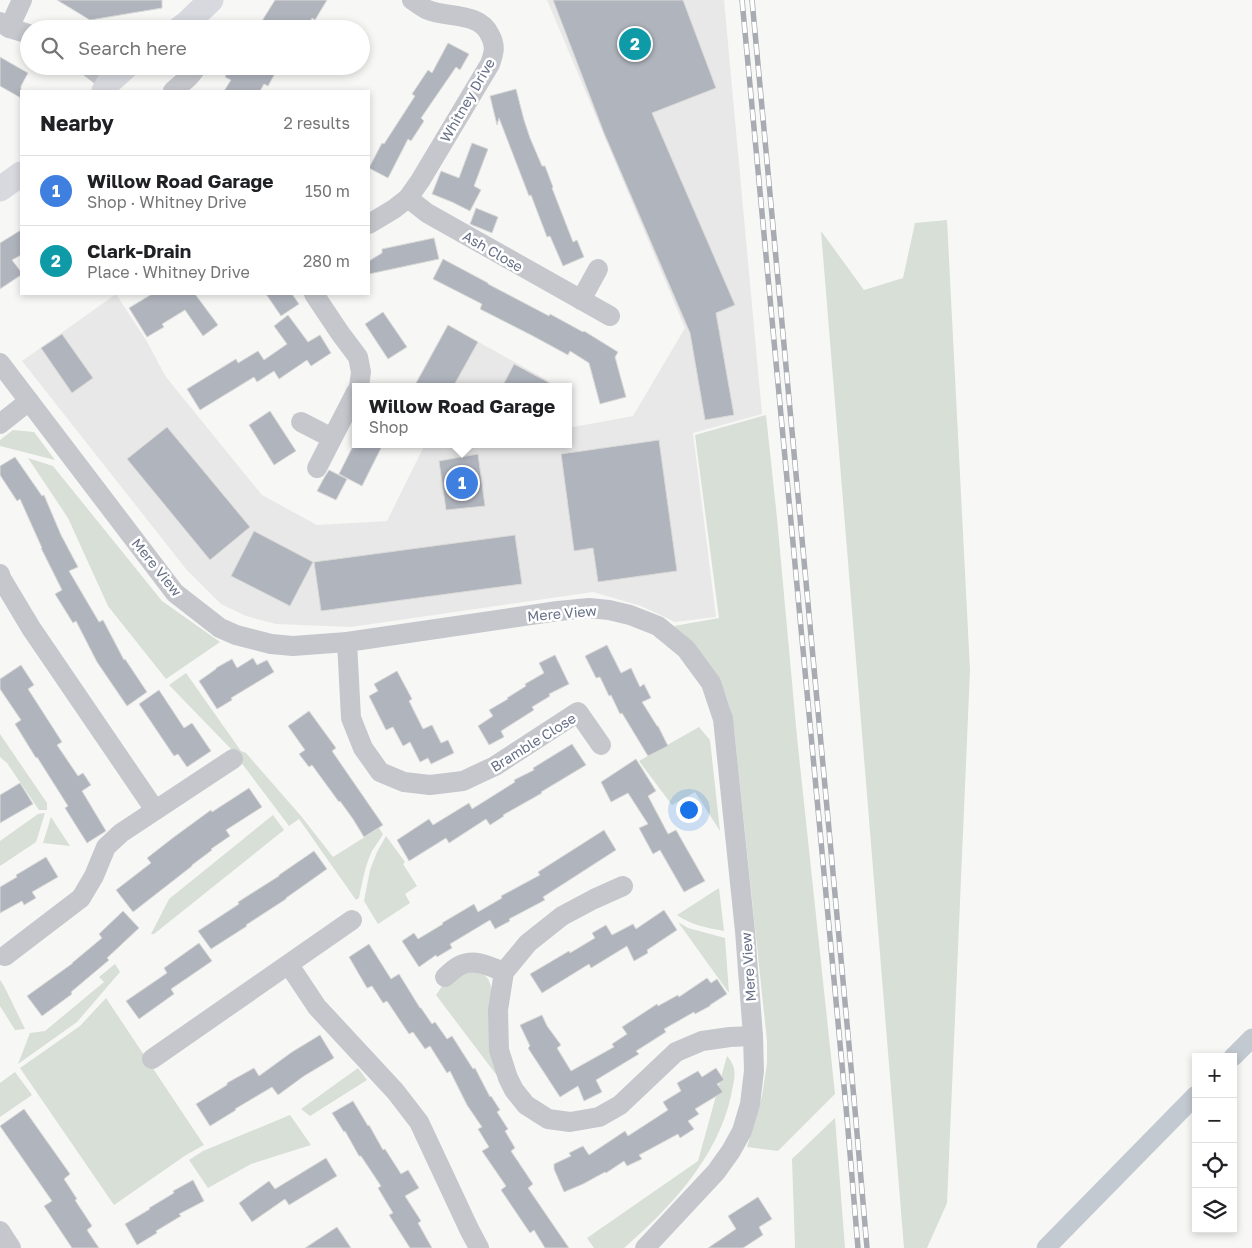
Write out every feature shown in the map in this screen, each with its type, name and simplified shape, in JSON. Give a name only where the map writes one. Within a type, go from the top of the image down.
[{"type":"main road","points":[[192,20],[211,0]]},
{"type":"main road","points":[[0,189],[20,175]]},
{"type":"street","points":[[20,31],[5,25],[22,0]]},
{"type":"street","name":"Whitney Drive","points":[[370,223],[408,198],[490,64],[494,53],[493,41],[488,29],[473,19],[428,10],[412,0]]},
{"type":"street","points":[[174,90],[191,75]]},
{"type":"street","name":"Ash Close","points":[[408,198],[427,213],[610,316]]},
{"type":"street","points":[[580,300],[598,269]]},
{"type":"street","points":[[315,295],[358,357],[362,372],[360,383]]},
{"type":"street","name":"Mere View","points":[[0,363],[175,593],[220,628],[236,635],[272,644],[293,646],[347,642],[589,608],[630,615],[658,626],[686,649],[711,683],[723,719],[745,931],[754,1071],[750,1104],[742,1131],[731,1151],[716,1172],[650,1247]]},
{"type":"street","points":[[317,468],[352,400]]},
{"type":"street","points":[[0,424],[29,401]]},
{"type":"street","points":[[301,422],[332,438]]},
{"type":"street","points":[[0,577],[31,628],[155,810]]},
{"type":"street","name":"Bramble Close","points":[[347,642],[351,718],[363,748],[380,772],[404,782],[430,785],[463,781],[496,766],[578,712],[601,745]]},
{"type":"street","points":[[5,956],[81,898],[94,876],[106,847],[120,833],[233,759]]},
{"type":"street","points":[[623,886],[562,916],[528,943],[504,972],[498,1010],[499,1050],[508,1078],[514,1090],[526,1105],[548,1120],[570,1122],[599,1117],[620,1105],[676,1052],[702,1041],[753,1036]]},
{"type":"street","points":[[152,1059],[352,920]]},
{"type":"street","points":[[445,977],[460,965],[471,961],[504,972]]},
{"type":"street","points":[[289,965],[317,1007],[395,1091],[419,1122],[468,1229],[479,1248]]},
{"type":"street","points":[[0,1231],[11,1248]]},
{"type":"shaded area","points":[[547,0],[724,0],[762,414],[693,433],[716,617],[675,622],[641,606],[593,592],[351,627],[276,624],[246,616],[221,604],[186,569],[22,361],[117,295],[146,340],[166,377],[262,495],[317,525],[387,521],[423,448],[572,448],[572,427],[633,416],[685,328]]},
{"type":"shaded area","points":[[947,220],[970,670],[947,1203],[927,1248],[904,1248],[821,231],[864,290],[903,278],[915,223]]},
{"type":"shaded area","points":[[448,325],[547,380],[545,383],[415,383]]},
{"type":"shaded area","points":[[766,415],[797,737],[835,1094],[778,1151],[747,1147],[762,1096],[767,1063],[767,1041],[734,729],[729,705],[719,680],[698,652],[674,626],[719,618],[695,435]]},
{"type":"shaded area","points":[[13,430],[34,432],[55,460],[0,446],[0,440]]},
{"type":"shaded area","points":[[28,458],[53,466],[162,601],[220,642],[166,679],[108,606],[68,518]]},
{"type":"shaded area","points":[[186,673],[241,751],[246,753],[301,816],[333,857],[379,828],[383,834],[372,851],[364,874],[359,898],[356,900],[299,819],[289,826],[231,749],[169,685]]},
{"type":"shaded area","points":[[699,727],[710,740],[720,831],[695,792],[672,805],[639,761]]},
{"type":"shaded area","points":[[0,734],[47,803],[47,810],[39,810],[7,763],[0,757]]},
{"type":"shaded area","points":[[45,813],[36,842],[0,866],[0,841],[38,814]]},
{"type":"shaded area","points":[[273,815],[284,830],[154,934],[151,934],[169,899]]},
{"type":"shaded area","points":[[51,817],[70,846],[43,843]]},
{"type":"shaded area","points":[[386,836],[405,862],[403,864],[417,886],[405,894],[410,903],[378,924],[364,901],[370,870]]},
{"type":"shaded area","points":[[719,888],[724,931],[694,924],[677,915]]},
{"type":"shaded area","points":[[678,922],[688,928],[725,938],[729,993]]},
{"type":"shaded area","points":[[115,964],[120,972],[77,1022],[18,1064],[30,1033],[45,1031],[104,982],[99,977]]},
{"type":"shaded area","points":[[473,971],[485,975],[491,986],[498,1077],[436,995],[452,977]]},
{"type":"shaded area","points":[[0,980],[25,1029],[15,1030],[0,1006]]},
{"type":"shaded area","points":[[106,998],[204,1145],[186,1155],[114,1205],[20,1068],[80,1026]]},
{"type":"shaded area","points":[[727,1056],[734,1070],[731,1096],[715,1140],[690,1180],[659,1216],[624,1248],[594,1248],[587,1238],[698,1161]]},
{"type":"shaded area","points":[[358,1068],[367,1080],[310,1116],[301,1109]]},
{"type":"shaded area","points":[[15,1072],[32,1095],[0,1117],[0,1083]]},
{"type":"shaded area","points":[[290,1115],[311,1145],[251,1164],[208,1188],[189,1160],[203,1151]]},
{"type":"shaded area","points":[[835,1118],[845,1248],[795,1248],[792,1159]]},
{"type":"building","points":[[57,0],[162,0],[162,8],[90,20]]},
{"type":"building","points":[[275,0],[327,0],[315,20],[312,18],[311,20],[263,20]]},
{"type":"building","points":[[553,0],[683,0],[716,88],[652,113],[735,305],[716,313],[734,415],[705,420],[690,333],[604,133]]},
{"type":"building","points":[[448,43],[469,54],[460,70],[456,67],[421,118],[424,121],[411,141],[408,139],[388,178],[370,169],[382,143],[384,144],[415,96],[412,94],[428,70],[432,73]]},
{"type":"building","points":[[0,57],[20,68],[20,75],[27,75],[21,86],[20,97],[0,86]]},
{"type":"building","points":[[226,75],[274,75],[268,86],[264,84],[261,90],[225,90],[231,80],[225,77]]},
{"type":"building","points":[[516,89],[530,138],[542,166],[545,166],[573,242],[577,240],[584,257],[563,266],[550,236],[547,237],[531,195],[529,196],[499,118],[497,125],[490,96]]},
{"type":"building","points":[[472,143],[488,149],[474,186],[481,190],[470,211],[432,194],[441,171],[459,178]]},
{"type":"building","points":[[476,208],[498,217],[492,233],[470,224]]},
{"type":"building","points":[[20,231],[20,256],[12,260],[20,271],[20,276],[0,289],[0,243]]},
{"type":"building","points":[[434,238],[439,259],[370,274],[370,260],[382,253],[382,249]]},
{"type":"building","points":[[443,259],[549,316],[550,314],[584,331],[618,352],[615,357],[626,397],[600,404],[589,363],[570,351],[568,355],[480,309],[482,304],[433,279]]},
{"type":"building","points":[[150,295],[196,295],[218,325],[203,336],[185,310],[162,324],[164,327],[147,337],[129,308]]},
{"type":"building","points":[[267,295],[293,295],[299,304],[281,316]]},
{"type":"building","points":[[383,312],[407,347],[388,359],[365,324]]},
{"type":"building","points":[[288,315],[308,342],[320,335],[331,353],[311,366],[307,360],[279,379],[274,371],[257,382],[254,377],[200,410],[187,389],[236,359],[238,363],[258,351],[264,360],[287,344],[274,326]]},
{"type":"building","points":[[448,325],[478,342],[455,383],[416,383]]},
{"type":"building","points":[[62,334],[93,378],[72,393],[41,348]]},
{"type":"building","points":[[514,364],[550,383],[504,383]]},
{"type":"building","points":[[270,411],[296,451],[274,465],[249,425]]},
{"type":"building","points":[[167,427],[250,527],[210,560],[127,459]]},
{"type":"building","points":[[659,440],[677,571],[598,582],[593,548],[574,551],[561,454]]},
{"type":"building","points":[[352,448],[381,448],[362,486],[339,474]]},
{"type":"building","points":[[478,454],[485,506],[446,510],[439,461]]},
{"type":"building","points":[[15,457],[42,496],[44,495],[61,535],[78,567],[69,571],[99,622],[103,620],[124,660],[147,692],[127,706],[97,662],[76,621],[73,623],[55,594],[62,590],[20,499],[17,501],[0,475],[0,466]]},
{"type":"building","points":[[329,470],[347,479],[336,500],[317,491]]},
{"type":"building","points":[[254,531],[313,562],[290,606],[231,576]]},
{"type":"building","points":[[515,535],[522,584],[321,611],[314,562]]},
{"type":"building","points":[[607,645],[621,673],[631,668],[640,687],[644,684],[651,698],[642,702],[658,726],[668,746],[648,756],[622,713],[620,714],[611,695],[609,696],[600,677],[596,678],[585,656]]},
{"type":"building","points":[[555,655],[569,684],[549,694],[550,696],[532,707],[534,710],[501,731],[504,737],[489,745],[478,726],[493,716],[489,710],[544,673],[539,663]]},
{"type":"building","points":[[253,658],[257,665],[267,660],[274,672],[231,698],[232,700],[217,709],[199,681],[232,659],[237,668]]},
{"type":"building","points":[[21,665],[34,685],[28,689],[62,742],[57,745],[78,776],[83,773],[91,785],[82,791],[106,831],[87,843],[65,808],[68,806],[15,724],[21,720],[0,689],[0,679]]},
{"type":"building","points":[[397,671],[412,699],[409,701],[423,729],[432,725],[441,743],[448,740],[454,753],[431,764],[428,758],[420,762],[410,742],[403,746],[393,727],[386,730],[369,696],[378,691],[374,684]]},
{"type":"building","points":[[159,690],[184,728],[192,723],[211,751],[187,767],[178,754],[174,756],[139,704]]},
{"type":"building","points":[[309,711],[336,748],[332,751],[383,825],[364,837],[340,801],[312,765],[309,767],[299,754],[305,750],[288,726]]},
{"type":"building","points":[[572,744],[586,765],[503,815],[490,825],[486,819],[449,843],[446,838],[409,861],[397,840],[429,819],[433,825],[469,803],[472,809]]},
{"type":"building","points":[[636,759],[656,791],[648,796],[668,834],[676,830],[705,881],[684,892],[660,850],[653,854],[639,828],[648,824],[628,793],[611,802],[601,782]]},
{"type":"building","points":[[20,783],[33,804],[0,823],[0,795]]},
{"type":"building","points":[[249,788],[262,807],[226,830],[230,836],[133,912],[116,890],[151,863],[147,858],[174,837],[211,810],[212,812]]},
{"type":"building","points":[[604,830],[616,850],[543,897],[545,900],[509,919],[510,921],[495,929],[490,920],[450,944],[452,948],[437,957],[436,955],[419,967],[402,941],[414,933],[418,939],[474,904],[478,912],[502,898],[501,896],[540,875],[538,872]]},
{"type":"building","points":[[314,851],[327,869],[247,926],[211,949],[198,931]]},
{"type":"building","points":[[46,857],[58,877],[32,892],[36,898],[24,905],[22,901],[0,913],[0,887]]},
{"type":"building","points":[[664,910],[677,930],[647,950],[648,953],[634,961],[627,946],[591,968],[589,964],[542,993],[530,974],[595,938],[592,933],[606,925],[612,935],[633,924],[636,929]]},
{"type":"building","points":[[123,911],[139,928],[107,958],[109,960],[71,992],[72,994],[42,1016],[27,996],[73,963],[102,938],[99,934]]},
{"type":"building","points":[[199,943],[212,961],[171,989],[174,994],[139,1019],[126,1001],[167,973],[164,968]]},
{"type":"building","points":[[369,944],[391,979],[399,974],[432,1024],[435,1022],[447,1039],[452,1036],[473,1069],[475,1068],[490,1097],[500,1110],[497,1112],[508,1129],[505,1131],[515,1148],[511,1151],[533,1184],[528,1188],[569,1248],[545,1248],[534,1230],[530,1233],[501,1190],[506,1186],[482,1151],[489,1147],[478,1129],[482,1127],[467,1105],[450,1071],[447,1073],[430,1046],[425,1049],[413,1032],[409,1034],[387,1001],[383,1003],[372,986],[367,988],[349,957]]},
{"type":"building","points":[[707,978],[711,983],[717,979],[727,994],[710,1006],[695,1014],[694,1012],[664,1029],[666,1032],[636,1051],[639,1054],[596,1080],[602,1092],[584,1101],[578,1086],[560,1097],[528,1048],[530,1046],[520,1025],[542,1015],[547,1026],[561,1045],[557,1048],[571,1071],[614,1047],[612,1044],[627,1034],[622,1027],[657,1004],[658,1006],[678,995],[679,997]]},
{"type":"building","points":[[320,1035],[334,1058],[304,1076],[278,1095],[272,1087],[210,1126],[196,1104],[254,1068],[259,1076],[292,1052]]},
{"type":"building","points":[[716,1068],[724,1080],[717,1084],[723,1092],[695,1109],[699,1114],[688,1121],[694,1129],[680,1138],[678,1134],[639,1155],[642,1159],[627,1166],[624,1161],[606,1173],[564,1192],[554,1169],[554,1164],[571,1156],[569,1153],[583,1146],[589,1155],[625,1131],[628,1136],[668,1110],[663,1102],[681,1091],[677,1083],[698,1071],[702,1077]]},
{"type":"building","points":[[353,1101],[383,1150],[385,1149],[401,1174],[408,1170],[419,1188],[405,1196],[421,1221],[418,1223],[432,1248],[410,1248],[389,1215],[393,1213],[378,1188],[381,1186],[361,1156],[359,1156],[332,1113]]},
{"type":"building","points":[[24,1109],[70,1174],[64,1179],[92,1226],[87,1230],[99,1248],[72,1248],[44,1206],[52,1201],[0,1126]]},
{"type":"building","points":[[326,1158],[337,1176],[289,1205],[285,1199],[252,1222],[239,1203],[269,1181],[275,1189]]},
{"type":"building","points":[[193,1180],[204,1201],[179,1214],[181,1216],[137,1245],[125,1224],[174,1193],[173,1191]]},
{"type":"building","points":[[758,1197],[772,1219],[759,1227],[763,1235],[743,1248],[708,1248],[736,1229],[728,1216]]},
{"type":"building","points":[[337,1227],[351,1248],[305,1248]]},
{"type":"waterway","points":[[1237,1053],[1252,1038]]},
{"type":"waterway","points":[[1046,1248],[1193,1098]]},
{"type":"railway","points":[[742,0],[858,1248]]},
{"type":"railway","points":[[752,0],[867,1248]]},
{"type":"place","name":"Clark-Drain","points":[[635,44]]},
{"type":"place","name":"Willow Road Garage","points":[[462,483]]}]
